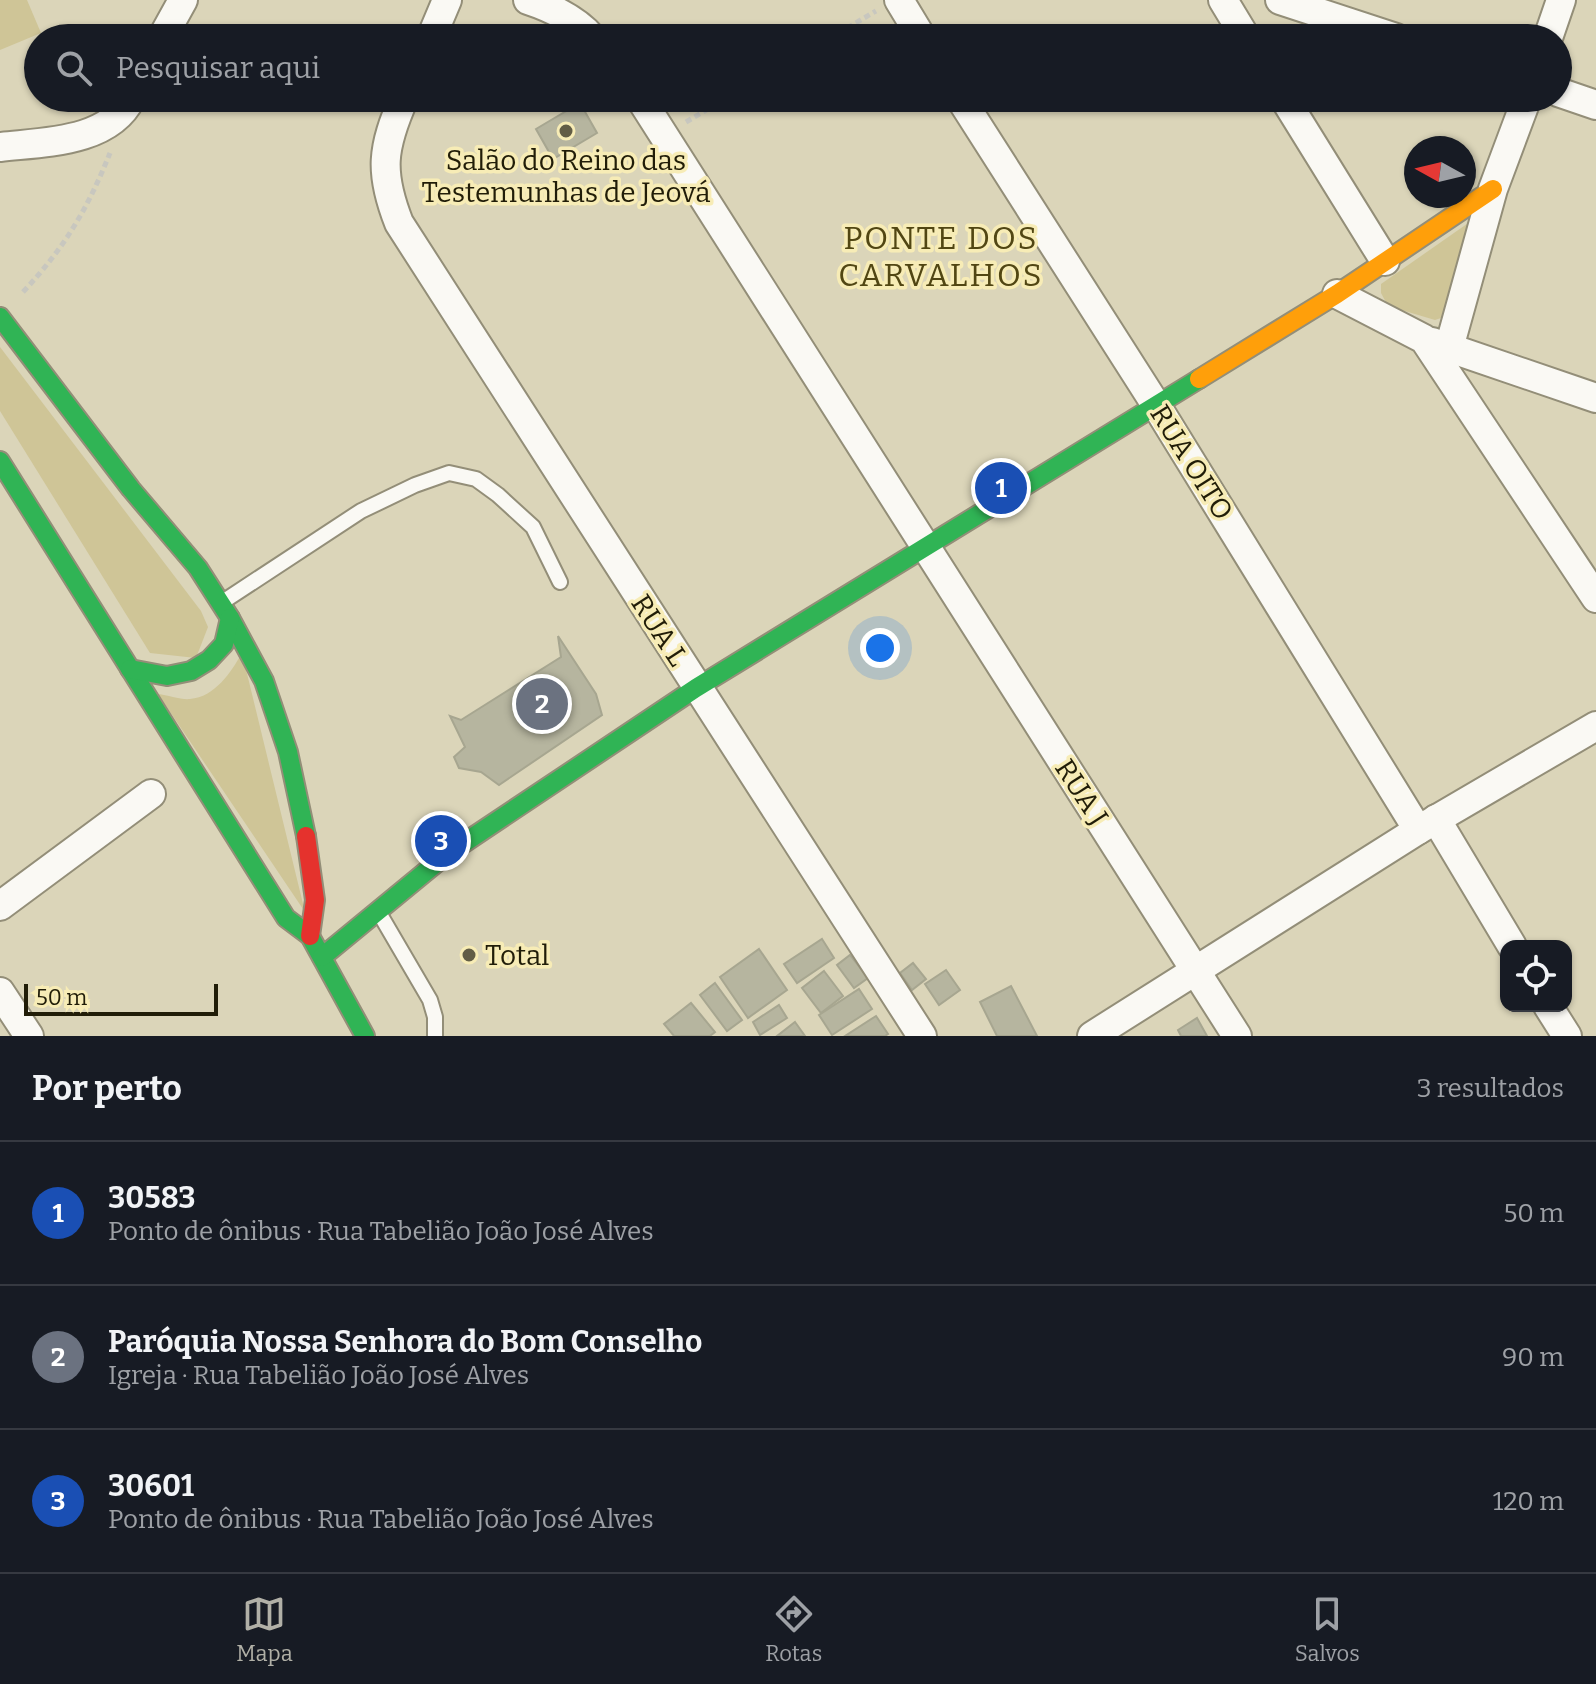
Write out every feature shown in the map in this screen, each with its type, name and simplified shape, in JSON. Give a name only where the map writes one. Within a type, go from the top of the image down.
[{"type":"main road","points":[[322,957],[446,855],[696,688],[1337,294],[1493,189]]},
{"type":"main road","points":[[0,317],[131,489],[198,568],[264,681],[288,752],[306,837],[315,900],[310,936]]},
{"type":"main road","points":[[0,461],[286,918],[310,936],[365,1036]]},
{"type":"main road","points":[[130,669],[167,676],[191,671],[209,660],[224,644],[225,610]]},
{"type":"street","points":[[170,24],[183,0]]},
{"type":"street","points":[[437,24],[447,0]]},
{"type":"street","points":[[528,0],[578,24]]},
{"type":"street","points":[[1223,0],[1238,24]]},
{"type":"street","points":[[1280,0],[1353,24]]},
{"type":"street","points":[[1553,24],[1561,0]]},
{"type":"street","points":[[890,4],[909,24]]},
{"type":"street","points":[[1572,97],[1596,105]]},
{"type":"street","points":[[0,147],[65,139],[93,131],[111,122],[120,112]]},
{"type":"street","name":"RUA L","points":[[398,112],[385,158],[386,190],[399,223],[922,1036]]},
{"type":"street","name":"RUA J","points":[[649,112],[1237,1036]]},
{"type":"street","name":"RUA OITO","points":[[969,112],[1427,824],[1508,940]]},
{"type":"street","points":[[1293,112],[1385,261]]},
{"type":"street","points":[[1437,344],[1522,112]]},
{"type":"street","points":[[1337,294],[1437,344],[1596,398]]},
{"type":"street","points":[[1437,344],[1596,598]]},
{"type":"street","points":[[1092,1036],[1427,824],[1596,726]]},
{"type":"street","points":[[0,906],[151,794]]},
{"type":"street","points":[[0,992],[29,1036]]},
{"type":"street","points":[[1552,1012],[1567,1036]]},
{"type":"lane","points":[[225,610],[361,511],[415,485],[449,473],[476,479],[533,527],[560,582]]},
{"type":"lane","points":[[378,911],[430,1000],[435,1017],[435,1036]]},
{"type":"path","points":[[855,24],[890,4]]},
{"type":"path","points":[[20,295],[49,264],[76,227],[91,199],[125,112]]},
{"type":"path","points":[[663,135],[703,112]]},
{"type":"shaded area","points":[[0,0],[27,0],[37,24],[24,24],[24,40],[0,50]]},
{"type":"shaded area","points":[[1474,219],[1447,316],[1435,320],[1388,306],[1381,293],[1381,284]]},
{"type":"shaded area","points":[[0,347],[201,611],[208,627],[196,658],[150,653],[0,411]]},
{"type":"shaded area","points":[[242,653],[305,912],[158,694],[186,699],[207,694],[227,675]]},
{"type":"building","name":"Salão do Reino das Testemunhas de Jeová","points":[[565,112],[585,112],[597,133],[553,159],[536,129]]},
{"type":"building","points":[[558,636],[596,694],[602,715],[499,785],[481,772],[459,768],[454,757],[465,747],[450,716],[461,720],[561,657]]},
{"type":"building","points":[[822,939],[834,958],[797,983],[784,964]]},
{"type":"building","points":[[759,949],[787,990],[748,1018],[720,977]]},
{"type":"building","points":[[850,955],[868,978],[854,988],[837,965]]},
{"type":"building","points":[[913,963],[926,979],[912,990],[900,973]]},
{"type":"building","points":[[946,970],[960,990],[939,1005],[925,984]]},
{"type":"building","points":[[824,971],[843,996],[821,1013],[802,988]]},
{"type":"building","points":[[715,983],[742,1020],[727,1031],[700,995]]},
{"type":"building","points":[[1011,986],[1037,1036],[997,1036],[980,1002]]},
{"type":"building","points":[[859,989],[872,1009],[832,1035],[819,1015]]},
{"type":"building","points":[[691,1003],[715,1032],[710,1036],[674,1036],[664,1024]]},
{"type":"building","points":[[779,1005],[787,1018],[760,1035],[753,1022]]},
{"type":"building","points":[[876,1016],[888,1034],[885,1036],[845,1036]]},
{"type":"building","points":[[1197,1018],[1207,1036],[1181,1036],[1178,1030]]},
{"type":"building","points":[[795,1022],[805,1036],[777,1036]]},
{"type":"traffic: fast","points":[[0,317],[131,489],[198,568],[230,618],[264,681],[288,752],[306,836]]},
{"type":"traffic: fast","points":[[322,957],[446,855],[696,688],[1199,379]]},
{"type":"traffic: fast","points":[[0,461],[286,918],[310,936],[365,1036]]},
{"type":"traffic: fast","points":[[130,669],[167,676],[191,671],[209,660],[224,644],[230,618]]},
{"type":"traffic: slow","points":[[1199,379],[1337,294],[1493,189]]},
{"type":"traffic: jam","points":[[306,836],[315,900],[310,936]]},
{"type":"place","name":"Salão do Reino das Testemunhas de Jeová","points":[[566,131]]},
{"type":"place","name":"30583","points":[[1001,488]]},
{"type":"place","name":"Paróquia Nossa Senhora do Bom Conselho","points":[[542,704]]},
{"type":"place","name":"30601","points":[[441,841]]},
{"type":"place","name":"Total","points":[[469,955]]},
{"type":"district","name":"PONTE DOS CARVALHOS","points":[[941,256]]}]
